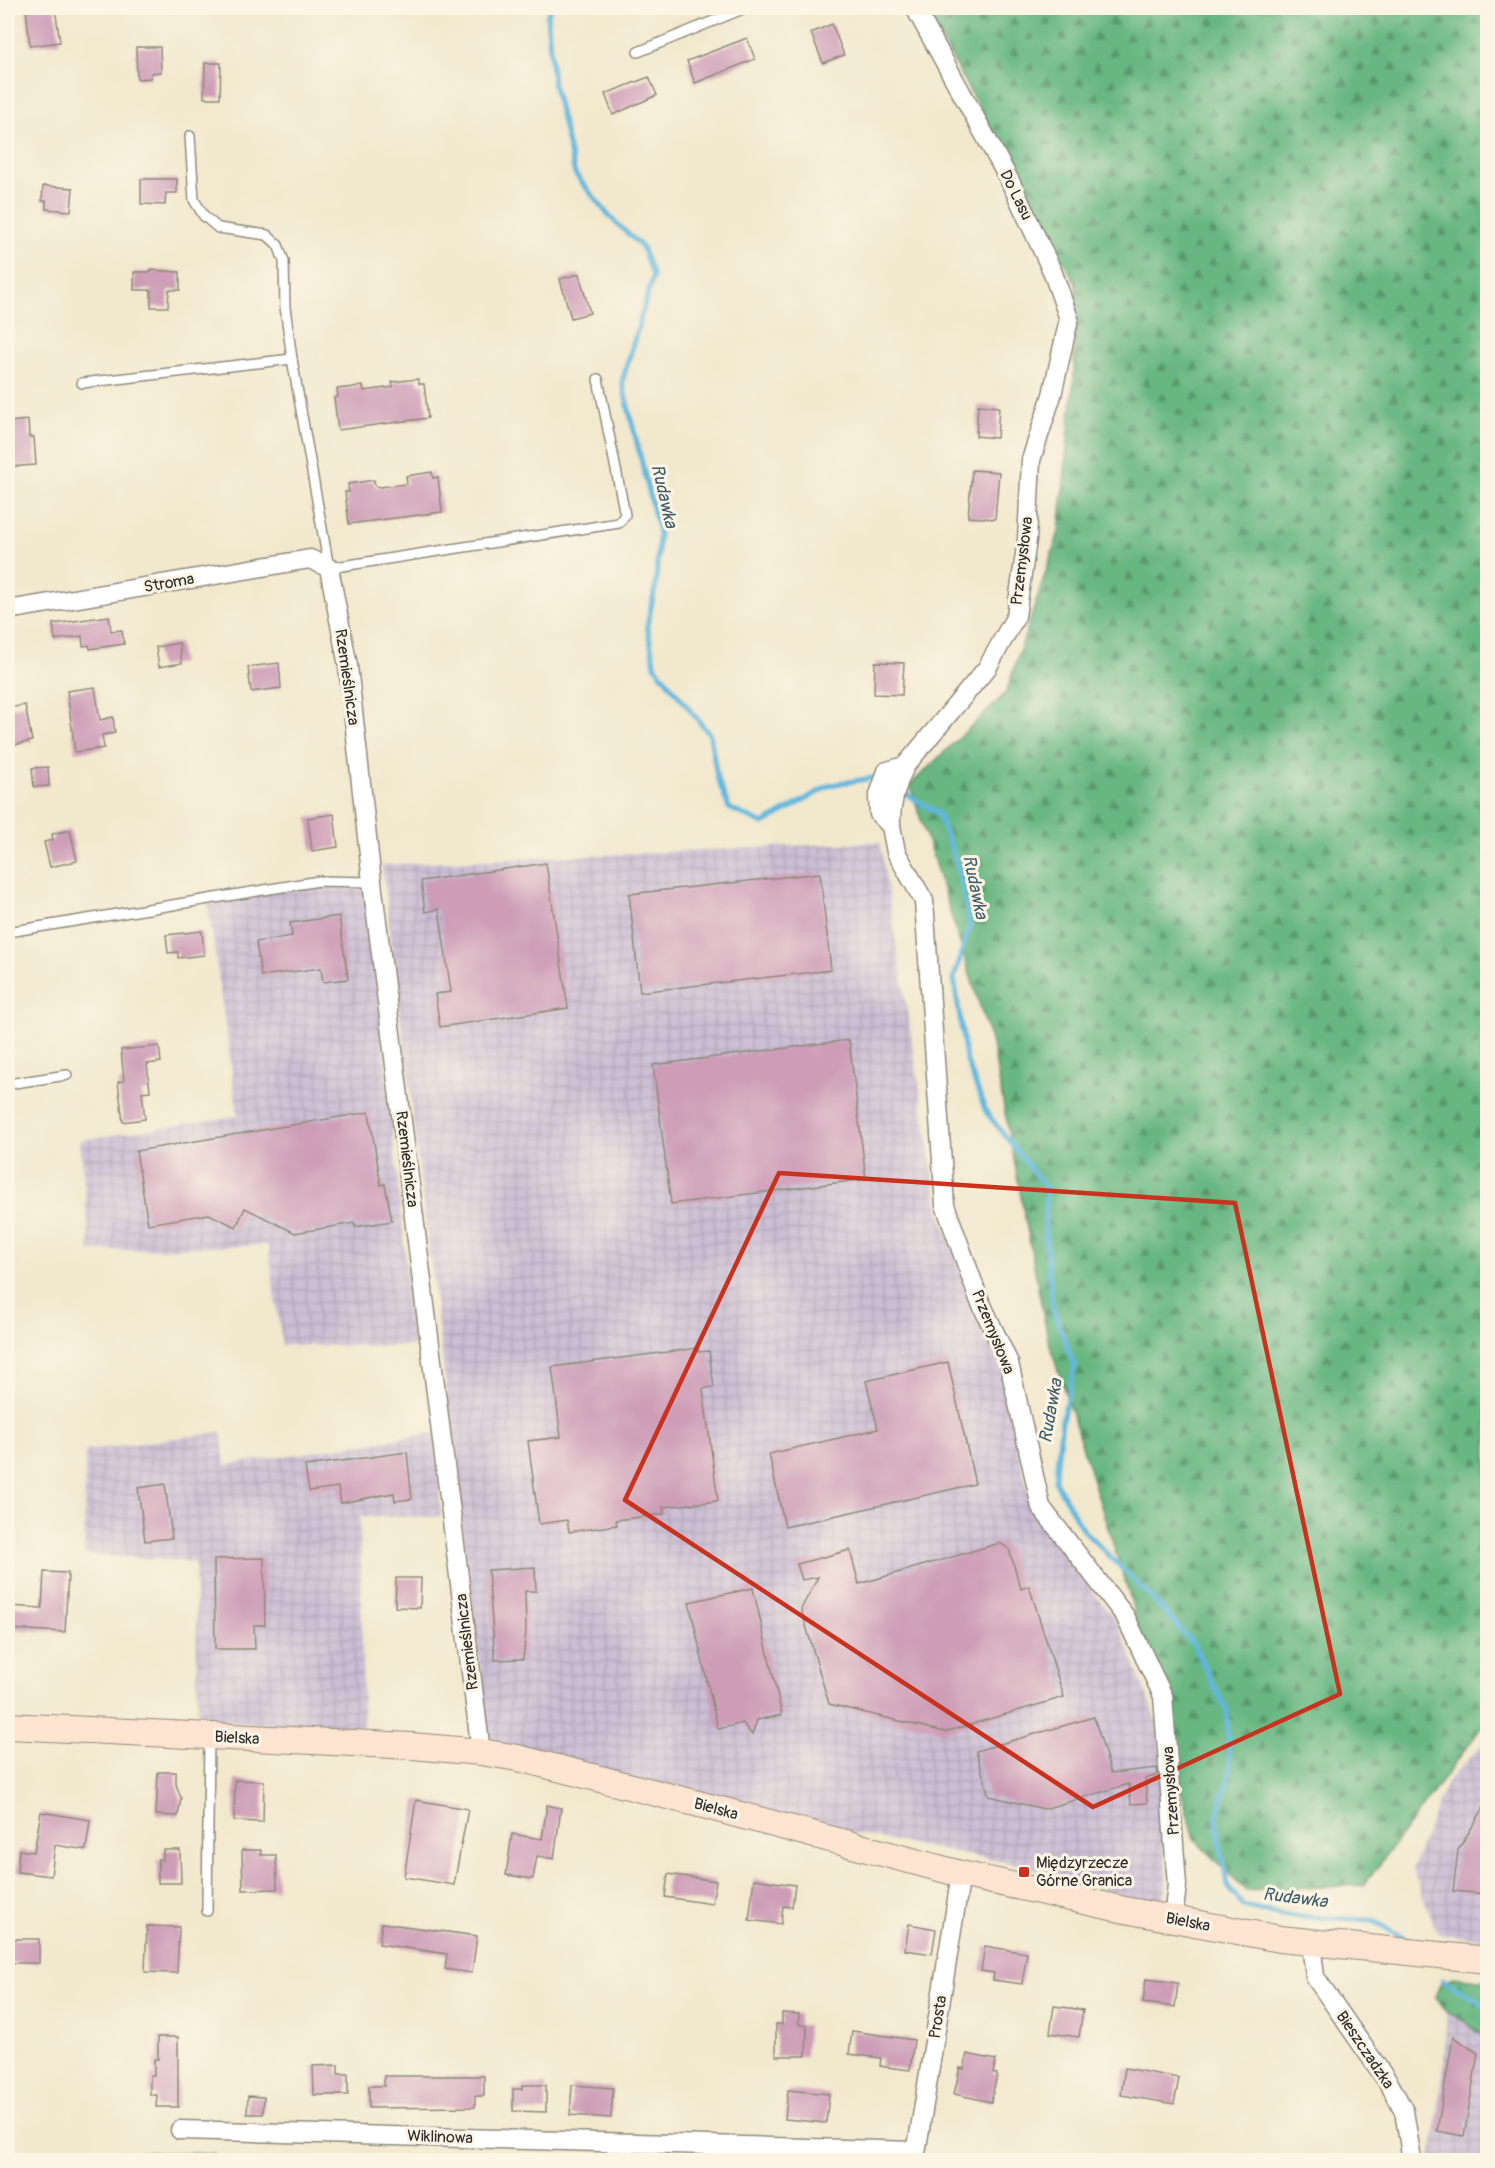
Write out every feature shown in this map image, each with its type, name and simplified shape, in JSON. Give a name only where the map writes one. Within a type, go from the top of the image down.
[{"type":"street","name":"Do Lasu","points":[[915,8],[1011,183],[1053,273],[1069,319],[1052,395]]},
{"type":"street","name":"Przemysłowa","points":[[891,826],[879,814],[878,798],[896,768],[987,668],[1016,616],[1027,540],[1031,460],[1052,395]]},
{"type":"street","name":"Stroma","points":[[8,610],[310,559],[329,568]]},
{"type":"street","name":"Rzemieślnicza","points":[[329,568],[348,666],[372,882],[481,1752]]},
{"type":"street","name":"Przemysłowa","points":[[896,768],[891,810],[891,826],[896,852],[924,901],[945,1205],[979,1299],[1009,1363],[1041,1507],[1125,1616],[1163,1696],[1177,1885],[1173,1919]]},
{"type":"street","name":"Bielska","points":[[8,1725],[412,1746],[481,1752],[518,1758],[684,1800],[961,1874],[1173,1919],[1311,1943],[1488,1960]]},
{"type":"street","name":"Prosta","points":[[916,2156],[961,1874]]},
{"type":"street","name":"Bieszczadzka","points":[[1311,1943],[1315,1977],[1384,2077],[1404,2111],[1412,2160]]},
{"type":"street","name":"Wiklinowa","points":[[180,2130],[916,2156]]},
{"type":"lane","points":[[638,52],[745,8]]},
{"type":"lane","points":[[190,136],[194,200],[204,216],[218,228],[267,235],[278,244],[284,261],[285,307],[292,358],[329,568],[619,524],[625,515],[598,380]]},
{"type":"lane","points":[[82,383],[292,358]]},
{"type":"lane","points":[[8,932],[319,881],[372,882]]},
{"type":"lane","points":[[8,1084],[67,1075]]},
{"type":"lane","points":[[207,1911],[209,1737]]},
{"type":"highlighted area","points":[[779,1173],[1235,1203],[1340,1694],[1093,1807],[625,1500]]},
{"type":"shaded area","points":[[880,842],[939,1210],[974,1305],[1002,1371],[1032,1512],[1118,1624],[1158,1724],[1166,1882],[1162,1902],[1133,1898],[1016,1864],[799,1823],[489,1742],[382,865]]},
{"type":"shaded area","points":[[319,885],[367,889],[415,1346],[282,1345],[268,1245],[90,1251],[80,1140],[238,1116],[208,903]]},
{"type":"shaded area","points":[[221,1432],[225,1465],[435,1433],[441,1517],[360,1517],[363,1728],[198,1720],[195,1562],[84,1554],[85,1451]]},
{"type":"shaded area","points":[[1487,1740],[1487,1938],[1438,1934],[1412,1869],[1448,1780]]},
{"type":"shaded area","points":[[1447,2011],[1487,2037],[1487,2160],[1431,2160],[1444,2066]]},
{"type":"green space","points":[[924,8],[1487,8],[1487,1720],[1364,1885],[1246,1891],[1194,1839],[1130,1597],[1048,1339],[992,1044],[910,785],[1006,693],[1059,532],[1074,377],[1076,284]]},
{"type":"green space","points":[[1453,1977],[1487,1981],[1487,2037],[1447,2011],[1435,1997],[1440,1984]]},
{"type":"green space","points":[[139,2152],[214,2154],[216,2160],[101,2160]]},
{"type":"building","points":[[26,8],[55,8],[60,42],[30,46]]},
{"type":"building","points":[[832,24],[844,55],[823,63],[811,33]]},
{"type":"building","points":[[747,38],[755,59],[695,83],[687,61]]},
{"type":"building","points":[[136,47],[160,47],[161,72],[151,73],[151,78],[137,79]]},
{"type":"building","points":[[205,63],[221,63],[220,98],[204,98]]},
{"type":"building","points":[[649,77],[657,95],[613,115],[605,94]]},
{"type":"building","points":[[141,179],[177,179],[177,193],[166,193],[165,205],[141,204]]},
{"type":"building","points":[[43,186],[73,188],[71,211],[46,209],[46,201],[42,201]]},
{"type":"building","points":[[151,270],[180,272],[180,290],[169,290],[168,307],[151,307],[151,290],[134,290],[134,272],[151,272]]},
{"type":"building","points":[[579,274],[590,313],[571,318],[560,279]]},
{"type":"building","points":[[418,379],[419,384],[424,384],[428,418],[338,430],[334,398],[338,397],[337,389],[363,386],[364,391],[393,387],[392,382]]},
{"type":"building","points":[[978,405],[999,407],[997,438],[976,436]]},
{"type":"building","points":[[28,420],[29,437],[34,437],[36,465],[8,467],[8,422]]},
{"type":"building","points":[[972,470],[999,472],[995,519],[968,517]]},
{"type":"building","points":[[432,472],[433,478],[438,477],[442,512],[349,524],[345,492],[349,492],[348,484],[374,480],[375,486],[380,487],[407,484],[406,476]]},
{"type":"building","points":[[109,616],[111,631],[122,630],[124,644],[90,649],[89,645],[83,646],[82,636],[55,640],[53,624]]},
{"type":"building","points":[[179,643],[182,663],[159,667],[156,647]]},
{"type":"building","points":[[875,662],[904,663],[902,695],[874,694]]},
{"type":"building","points":[[279,663],[281,688],[251,692],[248,667]]},
{"type":"building","points":[[95,687],[100,720],[113,717],[115,733],[102,735],[104,748],[75,752],[67,691]]},
{"type":"building","points":[[25,705],[32,741],[14,745],[8,708]]},
{"type":"building","points":[[48,767],[49,786],[34,787],[32,768]]},
{"type":"building","points":[[334,814],[338,847],[312,851],[308,818]]},
{"type":"building","points":[[70,830],[77,861],[50,867],[44,842],[53,840],[52,834]]},
{"type":"building","points":[[546,863],[568,1008],[440,1027],[435,994],[451,992],[439,909],[425,912],[421,881]]},
{"type":"building","points":[[820,873],[831,970],[640,992],[629,894]]},
{"type":"building","points":[[339,916],[348,979],[323,982],[321,968],[261,976],[256,942],[292,936],[290,923]]},
{"type":"building","points":[[202,931],[204,955],[178,958],[178,952],[168,953],[166,935]]},
{"type":"building","points":[[849,1040],[866,1179],[671,1204],[653,1065]]},
{"type":"building","points":[[159,1046],[161,1062],[147,1064],[150,1091],[142,1092],[145,1119],[123,1122],[118,1082],[124,1081],[121,1050]]},
{"type":"building","points":[[369,1112],[381,1185],[385,1184],[392,1221],[355,1227],[354,1223],[295,1233],[245,1208],[236,1227],[209,1214],[148,1224],[136,1151]]},
{"type":"building","points":[[698,1348],[698,1352],[709,1351],[714,1387],[703,1389],[718,1501],[663,1507],[664,1514],[616,1520],[617,1525],[569,1532],[567,1520],[539,1524],[528,1441],[561,1437],[552,1367]]},
{"type":"building","points":[[948,1362],[975,1484],[785,1527],[769,1454],[878,1429],[866,1381]]},
{"type":"building","points":[[407,1452],[412,1499],[395,1501],[394,1493],[341,1503],[338,1487],[309,1491],[305,1466]]},
{"type":"building","points":[[165,1484],[172,1538],[145,1541],[138,1488]]},
{"type":"building","points":[[1000,1543],[1009,1549],[1021,1589],[1029,1586],[1064,1697],[945,1732],[829,1704],[801,1609],[818,1577],[802,1580],[797,1564],[850,1550],[859,1584]]},
{"type":"building","points":[[264,1558],[265,1625],[254,1625],[255,1649],[215,1649],[214,1559]]},
{"type":"building","points":[[535,1567],[536,1591],[525,1591],[526,1631],[523,1659],[495,1660],[488,1570]]},
{"type":"building","points":[[44,1572],[68,1573],[65,1632],[8,1629],[8,1606],[42,1608]]},
{"type":"building","points":[[396,1578],[421,1578],[420,1608],[395,1607]]},
{"type":"building","points":[[753,1588],[782,1715],[757,1720],[752,1735],[743,1723],[718,1729],[689,1602]]},
{"type":"building","points":[[1094,1717],[1111,1773],[1157,1768],[1158,1775],[1145,1779],[1147,1803],[1131,1804],[1129,1784],[1044,1809],[989,1796],[976,1751]]},
{"type":"building","points":[[158,1772],[176,1772],[176,1784],[181,1798],[178,1816],[156,1815]]},
{"type":"building","points":[[235,1780],[264,1781],[263,1822],[234,1821]]},
{"type":"building","points":[[416,1800],[468,1809],[454,1885],[404,1877]]},
{"type":"building","points":[[1488,1801],[1488,1894],[1453,1891],[1458,1850]]},
{"type":"building","points":[[547,1805],[561,1808],[554,1859],[537,1856],[533,1879],[506,1875],[512,1834],[542,1839]]},
{"type":"building","points":[[41,1812],[90,1820],[86,1850],[55,1845],[51,1876],[17,1872],[19,1850],[34,1852]]},
{"type":"building","points":[[163,1850],[180,1850],[181,1883],[158,1883],[158,1859],[163,1860]]},
{"type":"building","points":[[242,1850],[261,1850],[261,1855],[276,1855],[277,1889],[243,1890]]},
{"type":"building","points":[[668,1874],[716,1881],[712,1904],[665,1897]]},
{"type":"building","points":[[754,1879],[795,1885],[792,1907],[783,1906],[781,1924],[749,1920]]},
{"type":"building","points":[[382,1923],[477,1936],[472,1973],[445,1969],[447,1954],[379,1944]]},
{"type":"building","points":[[909,1924],[936,1929],[932,1954],[905,1950]]},
{"type":"building","points":[[147,1926],[179,1927],[177,1973],[145,1972]]},
{"type":"building","points":[[8,1939],[39,1939],[39,1963],[8,1963]]},
{"type":"building","points":[[985,1946],[1027,1953],[1022,1984],[993,1980],[994,1973],[981,1971]]},
{"type":"building","points":[[1146,1979],[1178,1983],[1175,2007],[1143,2003]]},
{"type":"building","points":[[1054,2006],[1083,2010],[1079,2037],[1050,2033]]},
{"type":"building","points":[[782,2013],[799,2014],[799,2025],[807,2025],[806,2056],[776,2056],[776,2024],[782,2024]]},
{"type":"building","points":[[852,2031],[914,2040],[910,2070],[880,2066],[881,2058],[849,2054]]},
{"type":"building","points":[[158,2037],[178,2037],[178,2107],[156,2107],[157,2095],[150,2095],[150,2075],[154,2075],[154,2059],[158,2059]]},
{"type":"building","points":[[1453,2037],[1478,2053],[1464,2136],[1437,2131]]},
{"type":"building","points":[[967,2054],[996,2060],[993,2073],[997,2074],[991,2102],[954,2094],[960,2068],[964,2069]]},
{"type":"building","points":[[338,2065],[338,2074],[348,2074],[348,2095],[314,2095],[313,2066]]},
{"type":"building","points":[[1125,2068],[1179,2078],[1174,2104],[1121,2095]]},
{"type":"building","points":[[384,2076],[484,2076],[484,2096],[475,2096],[475,2107],[369,2108],[369,2086],[384,2086]]},
{"type":"building","points":[[522,2085],[546,2085],[546,2112],[513,2111],[513,2089],[522,2089]]},
{"type":"building","points":[[572,2085],[613,2088],[611,2118],[570,2115]]},
{"type":"building","points":[[788,2090],[829,2094],[826,2123],[785,2119]]},
{"type":"building","points":[[248,2096],[264,2097],[263,2114],[247,2114]]},
{"type":"waterway","name":"Rudawka","points":[[551,8],[547,16],[553,82],[575,174],[610,217],[642,247],[653,276],[622,382],[659,533],[656,584],[647,626],[655,666],[710,735],[717,777],[729,808],[763,824],[830,785],[878,777],[881,779]]},
{"type":"waterway","name":"Rudawka","points":[[899,790],[938,813],[958,867],[970,925],[954,978],[966,1059],[986,1112],[1046,1188],[1045,1234],[1053,1309],[1075,1367],[1062,1420],[1055,1481],[1083,1530],[1158,1604],[1193,1644],[1227,1711],[1230,1772],[1216,1820],[1227,1885],[1243,1906],[1288,1916],[1372,1920],[1406,1939]]},
{"type":"waterway","name":"Rudawka","points":[[1443,1980],[1488,2007]]},
{"type":"place","name":"Międzyrzecze Górne Granica","points":[[1024,1872]]}]
